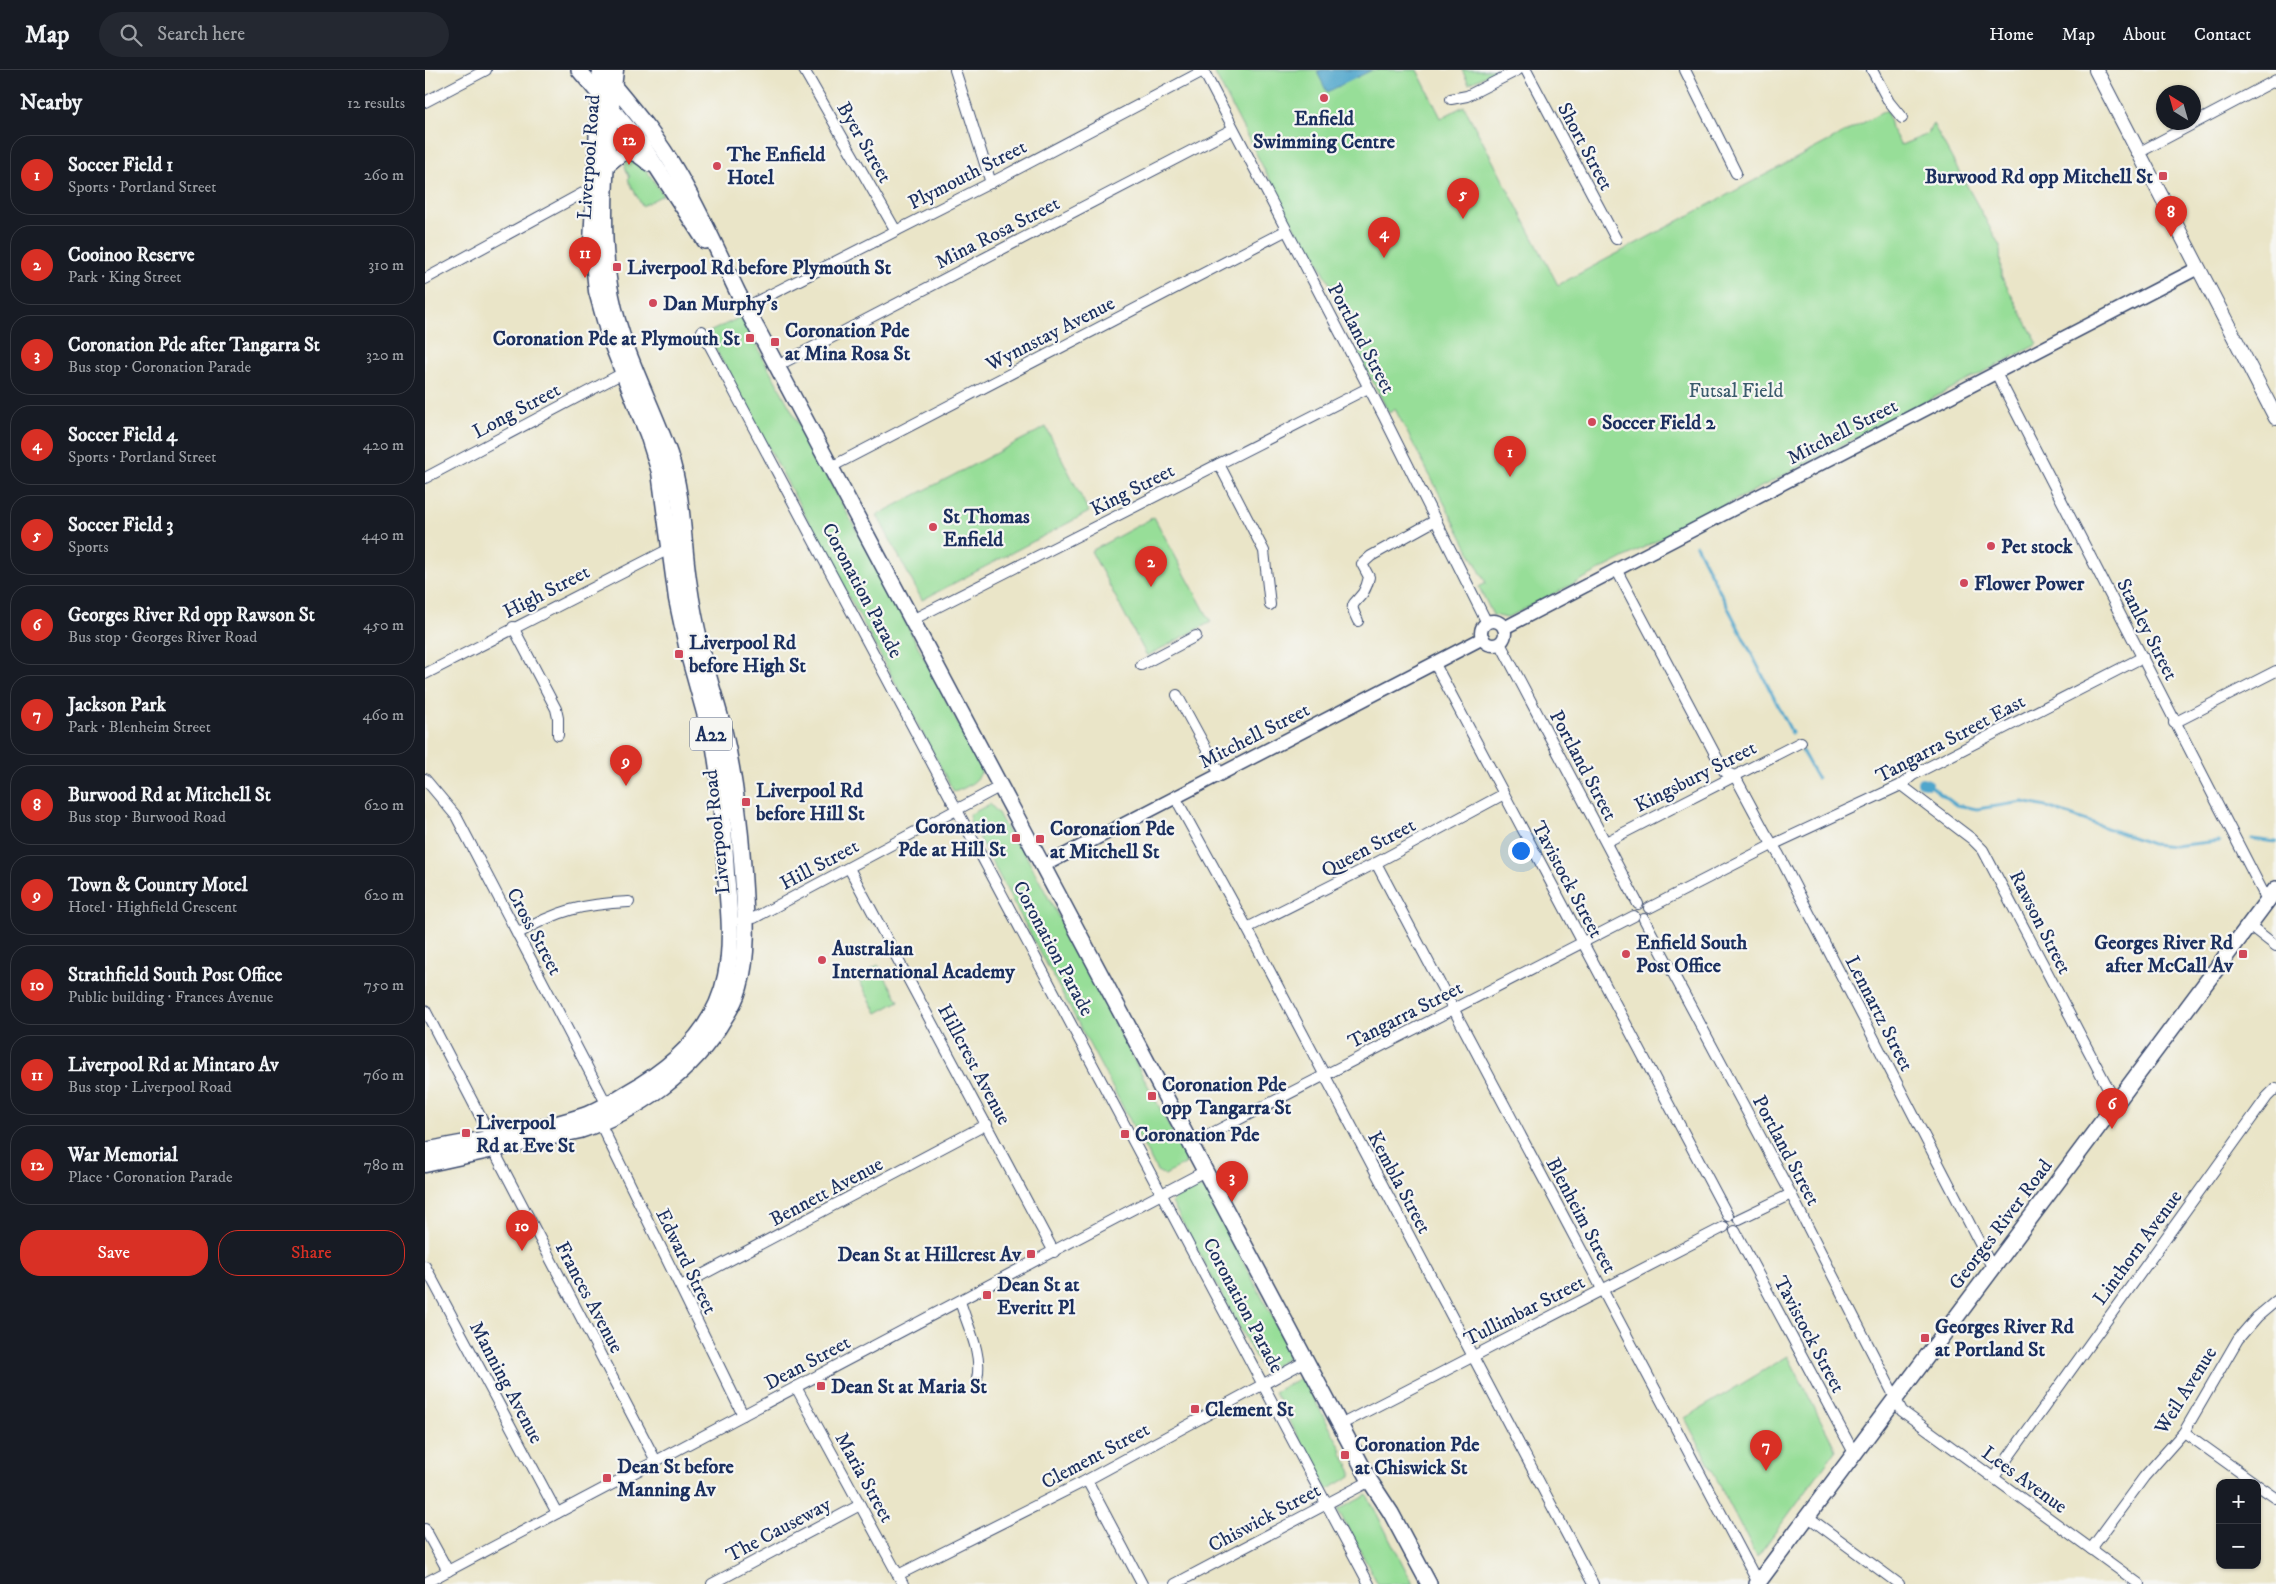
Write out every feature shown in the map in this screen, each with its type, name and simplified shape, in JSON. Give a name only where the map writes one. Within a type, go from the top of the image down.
[{"type":"highway","name":"Liverpool Road","points":[[601,70],[598,93],[592,242],[597,291],[623,373],[656,456],[677,545]]},
{"type":"highway","name":"Liverpool Road","points":[[425,1151],[561,1135],[600,1123],[659,1090],[692,1063],[711,1040],[732,1005],[739,987],[744,961],[715,749],[683,629],[677,545],[679,492],[669,455],[624,343],[610,294],[605,232],[610,107],[614,78]]},
{"type":"highway","name":"Liverpool Road","points":[[425,1164],[583,1116],[607,1105],[653,1078],[669,1066],[687,1050],[701,1033],[721,996],[738,921]]},
{"type":"main road","name":"Coronation Parade","points":[[579,70],[643,146],[737,290]]},
{"type":"main road","name":"Coronation Parade","points":[[601,70],[614,78],[676,169],[701,215],[746,308],[1340,1425],[1369,1481],[1385,1519],[1419,1584]]},
{"type":"main road","points":[[2096,70],[2276,418]]},
{"type":"main road","points":[[607,166],[621,153],[629,150],[636,152],[660,173]]},
{"type":"main road","name":"Georges River Road","points":[[1757,1583],[2272,894]]},
{"type":"main road","name":"Coronation Parade","points":[[1369,1481],[1391,1513],[1429,1584]]},
{"type":"street","points":[[425,102],[486,70]]},
{"type":"street","name":"Byer Street","points":[[804,70],[896,230]]},
{"type":"street","points":[[955,70],[991,183]]},
{"type":"street","name":"Plymouth Street","points":[[746,308],[991,183],[1203,70]]},
{"type":"street","name":"Portland Street","points":[[1203,70],[1436,520],[1487,623]]},
{"type":"street","points":[[1451,99],[1467,96],[1518,70]]},
{"type":"street","name":"Short Street","points":[[1526,70],[1616,239]]},
{"type":"street","points":[[1685,70],[1736,173]]},
{"type":"street","points":[[1872,70],[1889,102],[1902,118]]},
{"type":"street","points":[[2138,152],[2276,80]]},
{"type":"street","name":"Mina Rosa Street","points":[[777,366],[1233,129]]},
{"type":"street","points":[[425,279],[594,187]]},
{"type":"street","name":"Wynnstay Avenue","points":[[831,467],[1285,231]]},
{"type":"street","name":"Mitchell Street","points":[[1504,628],[2198,268]]},
{"type":"street","name":"Coronation Parade","points":[[702,331],[1369,1584]]},
{"type":"street","name":"Long Street","points":[[425,478],[623,373]]},
{"type":"street","name":"Stanley Street","points":[[1996,373],[2166,702],[2174,723],[2272,894]]},
{"type":"street","name":"King Street","points":[[912,620],[1368,388]]},
{"type":"street","points":[[1219,464],[1264,551],[1269,604]]},
{"type":"street","points":[[1358,621],[1352,609],[1353,603],[1364,592],[1369,577],[1362,564],[1371,556],[1436,520]]},
{"type":"street","name":"High Street","points":[[425,674],[513,627],[677,545]]},
{"type":"street","name":"Lennartz Street","points":[[1616,569],[1724,772],[1734,776],[1772,845],[1993,1269]]},
{"type":"street","points":[[1497,622],[1504,628],[1504,638],[1500,643],[1492,645],[1483,638],[1481,632],[1487,623],[1497,622]]},
{"type":"street","points":[[513,627],[556,709],[559,718],[558,735]]},
{"type":"street","points":[[1141,665],[1196,636]]},
{"type":"street","name":"Mitchell Street","points":[[1043,866],[1483,638]]},
{"type":"street","name":"Portland Street","points":[[1500,643],[1638,904]]},
{"type":"street","name":"Tangarra Street East","points":[[1772,845],[1901,785],[1913,775],[2143,657]]},
{"type":"street","name":"Tavistock Street","points":[[1435,664],[1728,1216]]},
{"type":"street","points":[[2174,723],[2276,671]]},
{"type":"street","points":[[1177,695],[1220,774]]},
{"type":"street","name":"Kingsbury Street","points":[[1606,842],[1801,742]]},
{"type":"street","name":"Cross Street","points":[[425,779],[456,816],[607,1105]]},
{"type":"street","name":"Rawson Street","points":[[1901,785],[1971,838],[1983,850],[2116,1103]]},
{"type":"street","name":"Hill Street","points":[[738,921],[755,918],[1001,786]]},
{"type":"street","name":"Queen Street","points":[[1247,928],[1376,863],[1504,794]]},
{"type":"street","name":"Kembla Street","points":[[1175,797],[1247,928],[1593,1584]]},
{"type":"street","points":[[1649,908],[1772,845]]},
{"type":"street","name":"Blenheim Street","points":[[1376,863],[1452,1010],[1757,1583]]},
{"type":"street","name":"Hillcrest Avenue","points":[[849,868],[1054,1252]]},
{"type":"street","points":[[517,934],[547,919],[581,906],[629,902]]},
{"type":"street","points":[[1638,904],[1646,904],[1649,908],[1649,915],[1645,919],[1638,920],[1634,916],[1633,909],[1638,904]]},
{"type":"street","name":"Tangarra Street","points":[[1191,1144],[1634,916]]},
{"type":"street","name":"Portland Street","points":[[1645,919],[1791,1194],[1896,1398]]},
{"type":"street","points":[[2249,925],[2276,946]]},
{"type":"street","name":"Frances Avenue","points":[[425,1010],[657,1461]]},
{"type":"street","name":"Linthorn Avenue","points":[[1993,1477],[2267,1097],[2276,1088]]},
{"type":"street","name":"Edward Street","points":[[600,1123],[743,1415]]},
{"type":"street","name":"Bennett Avenue","points":[[681,1286],[987,1124]]},
{"type":"street","name":"Dean Street","points":[[425,1583],[1205,1171]]},
{"type":"street","points":[[1739,1219],[1791,1194]]},
{"type":"street","points":[[1728,1216],[1735,1216],[1739,1219],[1740,1224],[1735,1231],[1730,1232],[1724,1228],[1724,1220],[1728,1216]]},
{"type":"street","name":"Tullimbar Street","points":[[1340,1425],[1724,1228]]},
{"type":"street","name":"Tavistock Street","points":[[1735,1231],[1854,1453]]},
{"type":"street","name":"Manning Avenue","points":[[425,1266],[557,1513]]},
{"type":"street","points":[[960,1301],[980,1367],[977,1379]]},
{"type":"street","name":"Weil Avenue","points":[[2091,1549],[2144,1477],[2184,1432],[2238,1339],[2257,1317],[2276,1301]]},
{"type":"street","name":"Clement Street","points":[[901,1579],[1306,1361]]},
{"type":"street","name":"Maria Street","points":[[797,1387],[901,1579]]},
{"type":"street","name":"Lees Avenue","points":[[1896,1398],[1903,1412],[2139,1584]]},
{"type":"street","points":[[2184,1432],[2249,1479]]},
{"type":"street","points":[[1087,1480],[1142,1584]]},
{"type":"street","name":"Chiswick Street","points":[[1175,1584],[1369,1481]]},
{"type":"street","points":[[2261,1488],[2276,1498]]},
{"type":"street","name":"The Causeway","points":[[712,1584],[860,1505]]},
{"type":"street","points":[[1807,1516],[1899,1584]]},
{"type":"street","points":[[425,1529],[448,1572]]},
{"type":"green space","name":"Futsal Field","points":[[1213,70],[1417,70],[1441,118],[1464,106],[1558,285],[1887,110],[1891,128],[1901,145],[1926,135],[1933,124],[2000,246],[2001,276],[2038,344],[1507,618],[1493,615],[1479,587],[1486,583],[1395,409],[1389,413],[1358,353],[1364,350],[1314,253],[1309,256]]},
{"type":"green space","points":[[1462,70],[1497,70],[1469,84]]},
{"type":"green space","points":[[629,158],[644,168],[663,195],[642,206],[628,179],[630,177],[625,165]]},
{"type":"green space","points":[[741,317],[892,596],[982,770],[975,781],[963,789],[954,792],[707,333]]},
{"type":"green space","points":[[1046,427],[1089,512],[922,600],[877,515]]},
{"type":"green space","points":[[1154,517],[1211,622],[1147,656],[1091,551]]},
{"type":"green space","points":[[990,804],[998,813],[1014,843],[1021,846],[1181,1148],[1186,1160],[1185,1164],[1165,1175],[1157,1171],[970,821],[969,815]]},
{"type":"green space","points":[[878,965],[899,1001],[877,1013],[857,977]]},
{"type":"green space","points":[[1196,1187],[1205,1189],[1293,1356],[1263,1371],[1172,1203],[1175,1198]]},
{"type":"green space","points":[[1788,1356],[1836,1450],[1757,1557],[1685,1418]]},
{"type":"green space","points":[[1302,1377],[1352,1472],[1351,1476],[1327,1490],[1274,1392]]},
{"type":"green space","points":[[1367,1495],[1413,1584],[1378,1584],[1338,1510]]},
{"type":"water","points":[[1322,70],[1372,70],[1327,92],[1317,72]]},
{"type":"waterway","points":[[1696,545],[1792,733]]},
{"type":"waterway","points":[[1802,751],[1817,778]]},
{"type":"waterway","points":[[1922,782],[1928,784]]},
{"type":"waterway","points":[[1928,784],[1956,805],[1977,809],[2023,802],[2050,808],[2152,844],[2174,846],[2219,841]]},
{"type":"waterway","points":[[2252,839],[2276,842]]},
{"type":"place","name":"Enfield Swimming Centre","points":[[1324,98]]},
{"type":"place","name":"War Memorial","points":[[629,165]]},
{"type":"place","name":"The Enfield Hotel","points":[[717,166]]},
{"type":"place","name":"Burwood Rd opp Mitchell St","points":[[2163,176]]},
{"type":"place","name":"Soccer Field 3","points":[[1463,219]]},
{"type":"place","name":"Burwood Rd at Mitchell St","points":[[2171,237]]},
{"type":"place","name":"Soccer Field 4","points":[[1384,258]]},
{"type":"place","name":"Liverpool Rd before Plymouth St","points":[[617,267]]},
{"type":"place","name":"Liverpool Rd at Mintaro Av","points":[[585,278]]},
{"type":"place","name":"Dan Murphy's","points":[[653,303]]},
{"type":"place","name":"Coronation Pde at Plymouth St","points":[[750,338]]},
{"type":"place","name":"Coronation Pde at Mina Rosa St","points":[[775,342]]},
{"type":"place","name":"Soccer Field 2","points":[[1592,422]]},
{"type":"place","name":"Soccer Field 1","points":[[1510,477]]},
{"type":"place","name":"St Thomas Enfield","points":[[933,527]]},
{"type":"place","name":"Pet stock","points":[[1991,546]]},
{"type":"place","name":"Flower Power","points":[[1964,583]]},
{"type":"place","name":"Cooinoo Reserve","points":[[1151,587]]},
{"type":"place","name":"Liverpool Rd before High St","points":[[679,654]]},
{"type":"place","name":"Town & Country Motel","points":[[626,786]]},
{"type":"place","name":"Liverpool Rd before Hill St","points":[[746,802]]},
{"type":"place","name":"Coronation Pde at Hill St","points":[[1016,838]]},
{"type":"place","name":"Coronation Pde at Mitchell St","points":[[1040,839]]},
{"type":"place","name":"Enfield South Post Office","points":[[1626,954]]},
{"type":"place","name":"Georges River Rd after McCall Av","points":[[2243,954]]},
{"type":"place","name":"Australian International Academy","points":[[822,960]]},
{"type":"place","name":"Coronation Pde opp Tangarra St","points":[[1152,1096]]},
{"type":"place","name":"Georges River Rd opp Rawson St","points":[[2112,1129]]},
{"type":"place","name":"Liverpool Rd at Eve St","points":[[466,1133]]},
{"type":"place","name":"Coronation Pde","points":[[1125,1134]]},
{"type":"place","name":"Coronation Pde after Tangarra St","points":[[1232,1202]]},
{"type":"place","name":"Strathfield South Post Office","points":[[522,1251]]},
{"type":"place","name":"Dean St at Hillcrest Av","points":[[1031,1254]]},
{"type":"place","name":"Dean St at Everitt Pl","points":[[987,1295]]},
{"type":"place","name":"Georges River Rd at Portland St","points":[[1925,1338]]},
{"type":"place","name":"Dean St at Maria St","points":[[821,1386]]},
{"type":"place","name":"Clement St","points":[[1195,1409]]},
{"type":"place","name":"Coronation Pde at Chiswick St","points":[[1345,1455]]},
{"type":"place","name":"Jackson Park","points":[[1766,1471]]},
{"type":"place","name":"Dean St before Manning Av","points":[[607,1478]]}]
